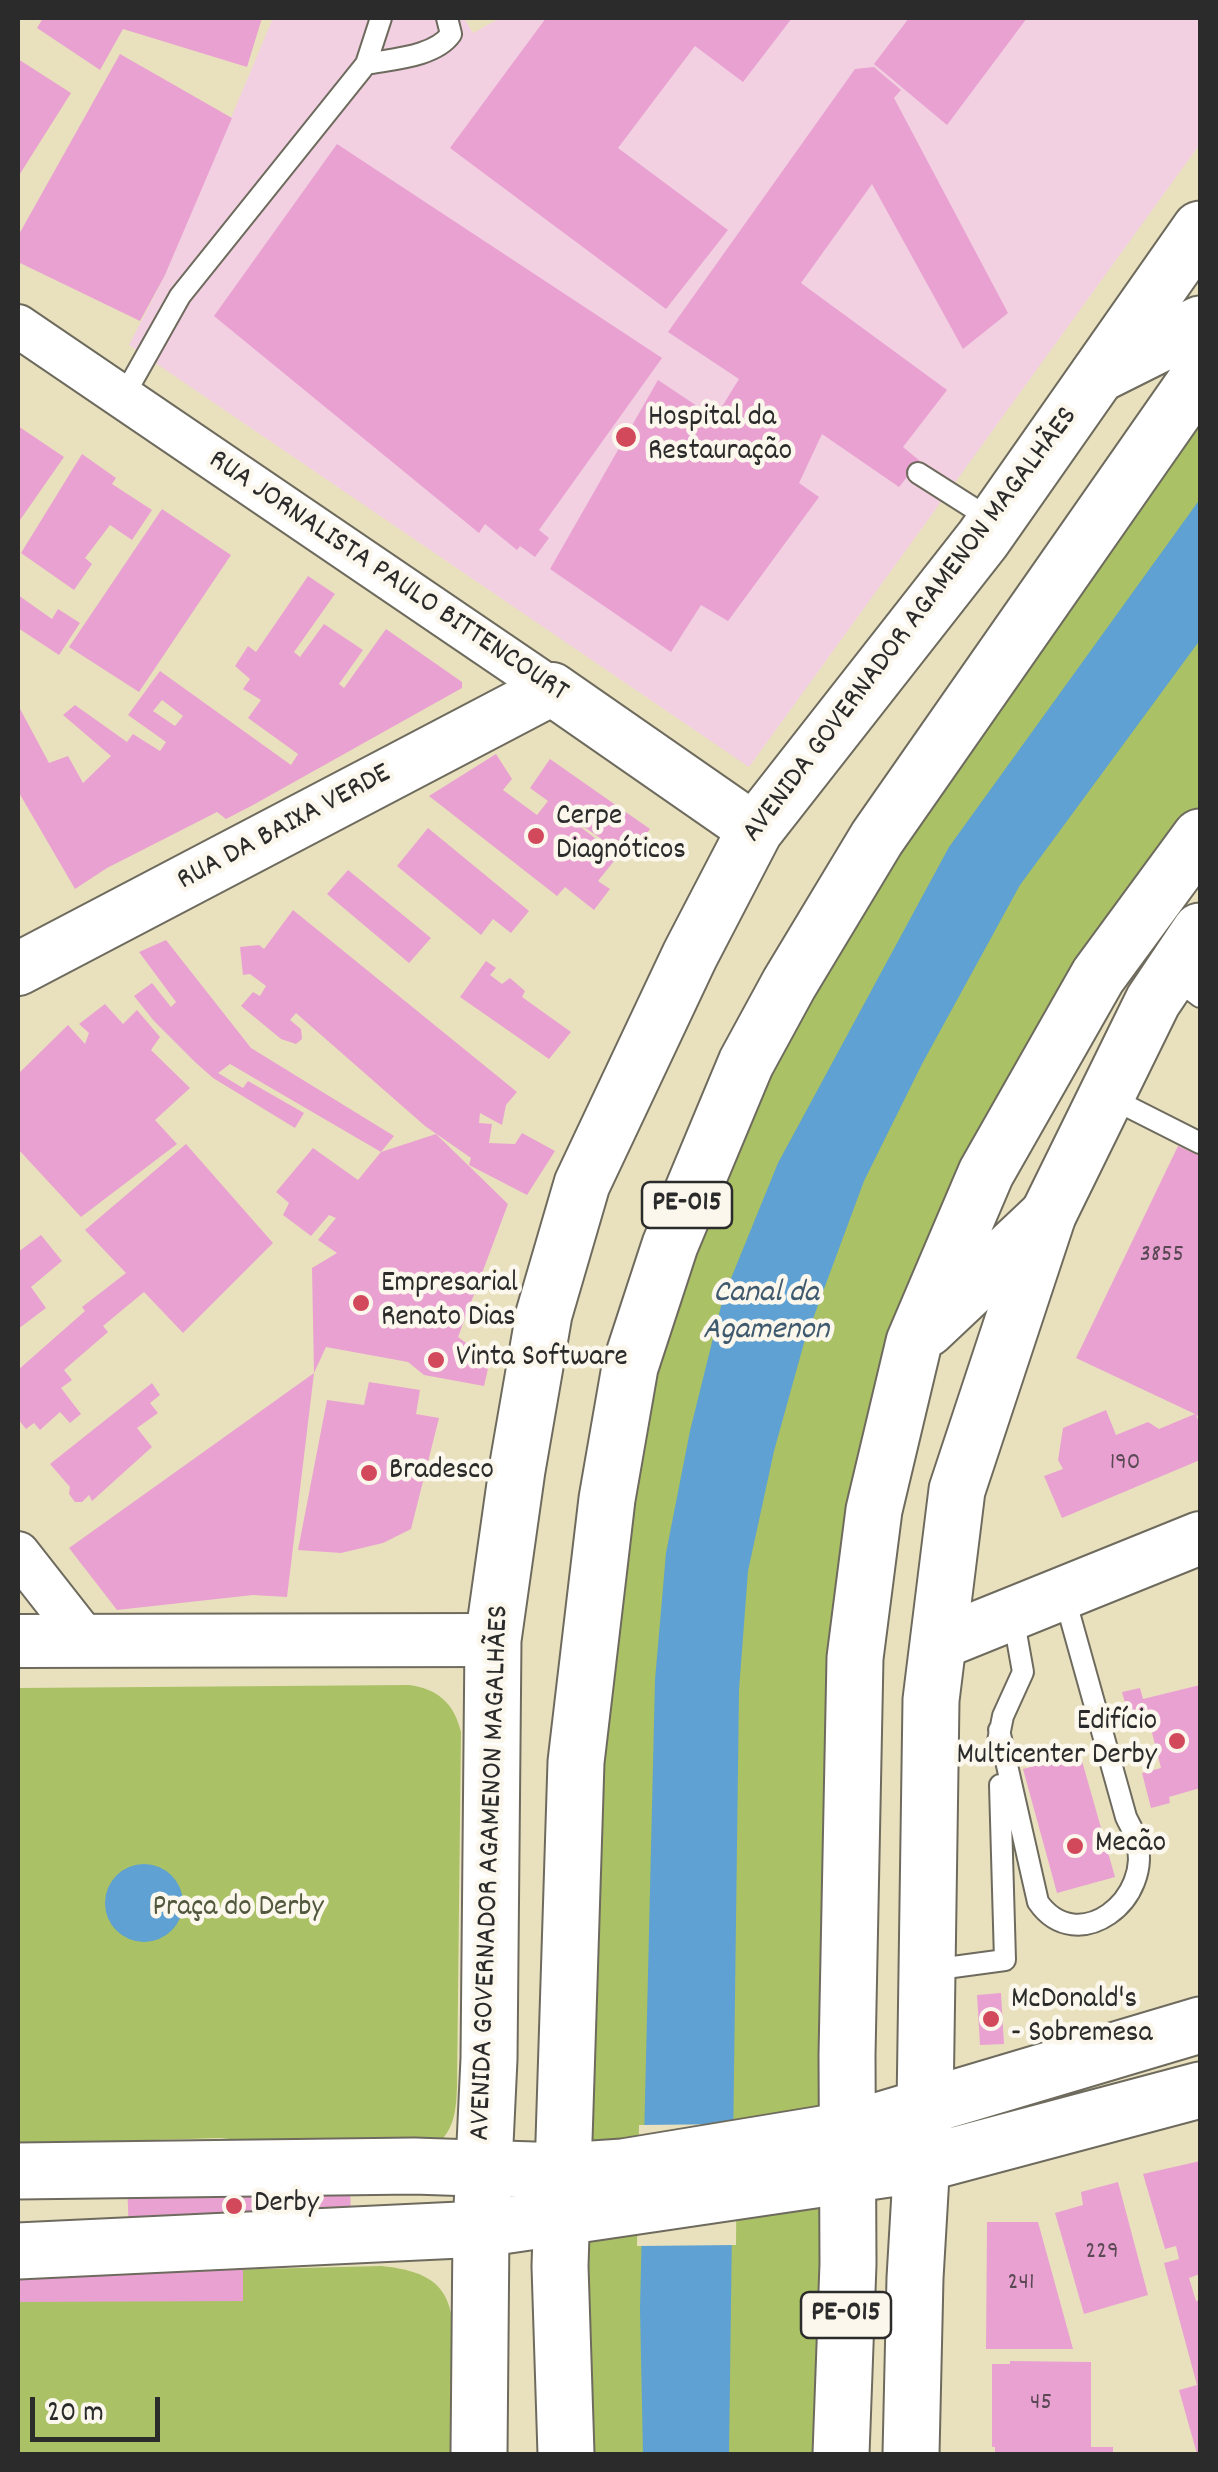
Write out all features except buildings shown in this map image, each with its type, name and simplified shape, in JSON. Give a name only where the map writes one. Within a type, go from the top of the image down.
[{"type":"main road","name":"AVENIDA GOVERNADOR AGAMENON MAGALHÃES","points":[[479,2454],[481,2229],[489,2059],[493,1640],[544,1314],[582,1184],[690,955],[755,830],[995,522],[1200,229]]},
{"type":"main road","points":[[1098,374],[1200,324]]},
{"type":"main road","name":"PE-015","points":[[566,2454],[562,2193],[576,1762],[607,1499],[627,1386],[670,1245],[746,1063],[788,984],[876,838],[1200,374]]},
{"type":"main road","name":"PE-015","points":[[841,2454],[855,1658],[874,1510],[914,1342],[986,1173],[1098,976],[1200,837]]},
{"type":"main road","points":[[911,2454],[915,2278],[925,2107],[931,1700],[957,1490],[1048,1214],[1153,1001],[1191,968]]},
{"type":"main road","points":[[914,1342],[1048,1214]]},
{"type":"main road","points":[[847,2152],[925,2107],[1200,2025]]},
{"type":"main road","points":[[18,2251],[481,2229],[562,2193],[847,2152],[922,2164],[1200,2090]]},
{"type":"main road","points":[[18,2171],[484,2169],[562,2193]]},
{"type":"street","name":"RUA JORNALISTA PAULO BITTENCOURT","points":[[18,326],[755,830]]},
{"type":"street","name":"RUA DA BAIXA VERDE","points":[[18,969],[552,689]]},
{"type":"street","points":[[940,1643],[1200,1538]]},
{"type":"street","points":[[18,1552],[87,1641]]},
{"type":"street","points":[[18,1641],[493,1640]]},
{"type":"lane","points":[[122,399],[180,296],[366,64],[381,18]]},
{"type":"lane","points":[[366,64],[421,52],[446,41],[451,34],[448,18]]},
{"type":"lane","points":[[918,473],[995,522]]},
{"type":"lane","points":[[1105,1095],[1200,1143]]},
{"type":"lane","points":[[999,1730],[1038,1902],[1044,1911],[1071,1923],[1108,1916],[1124,1904],[1134,1884],[1138,1862],[1136,1838],[1126,1817],[1063,1593]]},
{"type":"lane","points":[[927,1970],[1006,1960],[999,1730],[1022,1672],[1012,1614]]},
{"type":"lane","points":[[18,2234],[396,2235]]},
{"type":"shaded area","name":"Hospital da Restauração","points":[[273,18],[464,18],[473,33],[500,18],[1200,18],[1200,144],[749,767],[129,345],[165,275]]},
{"type":"green space","points":[[1200,377],[1200,837],[986,1173],[874,1510],[847,2130],[563,2171],[607,1499],[746,1063]]},
{"type":"green space","name":"Praça do Derby","points":[[409,1685],[443,1699],[461,1732],[457,2087],[454,2118],[444,2138],[438,2144],[362,2154],[221,2138],[18,2144],[18,1688]]},
{"type":"green space","points":[[848,2175],[841,2454],[566,2454],[562,2215]]},
{"type":"green space","points":[[381,2266],[424,2276],[445,2297],[453,2327],[454,2454],[18,2454],[18,2275]]},
{"type":"water","name":"Canal da Agamenon","points":[[1200,499],[1200,640],[1020,885],[922,1064],[864,1181],[804,1343],[774,1451],[748,1571],[739,1690],[729,2454],[643,2454],[640,2309],[655,1680],[666,1553],[690,1431],[723,1298],[778,1163],[949,847]]},
{"type":"water","points":[[144,1864],[172,1875],[183,1903],[172,1931],[144,1942],[116,1931],[105,1903],[116,1875]]},
{"type":"pier","points":[[737,2124],[736,2245],[637,2246],[639,2125]]},
{"type":"place","name":"Hospital da Restauração","points":[[626,437]]},
{"type":"place","name":"Cerpe Diagnóticos","points":[[536,836]]},
{"type":"place","name":"Empresarial Renato Dias","points":[[361,1303]]},
{"type":"place","name":"Vinta Software","points":[[436,1360]]},
{"type":"place","name":"Bradesco","points":[[369,1473]]},
{"type":"place","name":"Edifício Multicenter Derby","points":[[1177,1741]]},
{"type":"place","name":"Mecão","points":[[1075,1846]]},
{"type":"place","name":"McDonald's - Sobremesa","points":[[991,2019]]},
{"type":"place","name":"Derby","points":[[234,2206]]}]
